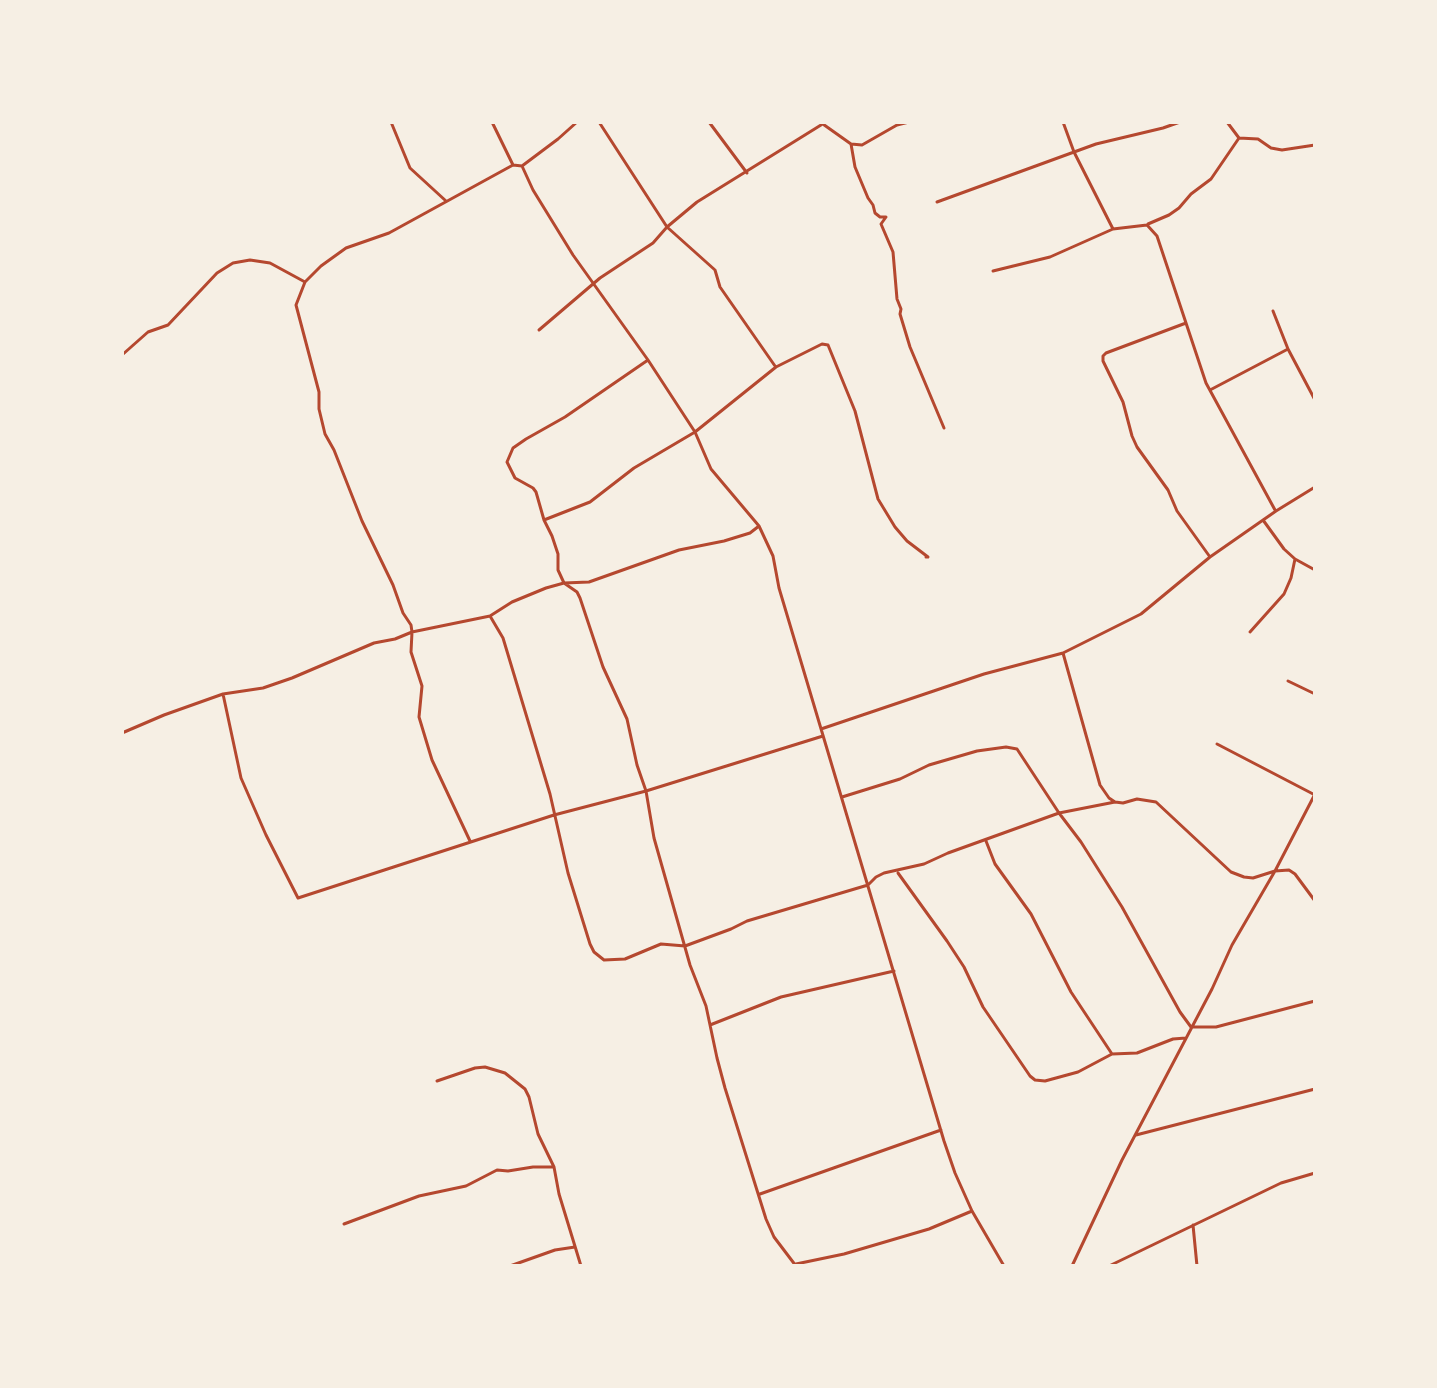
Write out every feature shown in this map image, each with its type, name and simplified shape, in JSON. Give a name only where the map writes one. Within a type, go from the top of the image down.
[{"type":"street","points":[[391,122],[410,168],[446,201]]},
{"type":"street","points":[[492,122],[513,165]]},
{"type":"street","points":[[470,841],[432,760],[419,717],[422,686],[411,652],[411,625],[325,434],[319,409],[319,392],[296,305],[305,282],[346,248],[389,233],[513,165],[522,166],[577,122]]},
{"type":"street","points":[[599,122],[667,227],[715,270],[720,287],[776,367]]},
{"type":"street","points":[[709,122],[747,173]]},
{"type":"street","points":[[539,330],[600,278],[653,243],[697,202],[747,173],[820,123],[851,144],[862,145],[897,125],[909,122]]},
{"type":"street","points":[[1063,122],[1074,152],[1113,229]]},
{"type":"street","points":[[937,202],[1096,144],[1180,122]]},
{"type":"street","points":[[1227,122],[1239,138]]},
{"type":"street","points":[[1239,138],[1258,139],[1271,148],[1282,150],[1315,145]]},
{"type":"street","points":[[993,271],[1050,257],[1113,229],[1147,225],[1169,215],[1211,179],[1239,138]]},
{"type":"street","points":[[851,144],[855,167],[875,213],[886,217],[881,224],[893,252],[900,314],[910,347],[944,428]]},
{"type":"street","points":[[522,166],[573,255],[695,432],[711,469],[759,526],[773,556],[779,588],[941,1130],[972,1211],[1004,1266]]},
{"type":"street","points":[[1147,225],[1157,236],[1210,390],[1276,511]]},
{"type":"street","points":[[122,355],[148,332],[168,325],[217,273],[233,263],[250,260],[270,263],[305,282]]},
{"type":"street","points":[[1273,311],[1288,349],[1315,400]]},
{"type":"street","points":[[1186,323],[1112,351],[1103,356],[1103,361],[1123,402],[1137,447],[1210,557]]},
{"type":"street","points":[[544,520],[590,502],[634,468],[695,432],[776,367],[822,344],[828,345],[855,411],[878,499],[895,527],[926,557]]},
{"type":"street","points":[[1210,390],[1288,349]]},
{"type":"street","points":[[648,360],[565,417],[526,439],[509,453],[507,462],[515,478],[536,492],[558,554],[558,570],[564,583],[580,598],[603,667],[627,719],[646,791],[654,838],[706,1006],[725,1088],[774,1237],[795,1266],[929,1229],[972,1211]]},
{"type":"street","points":[[821,729],[984,674],[1063,653],[1141,614],[1210,557],[1315,487]]},
{"type":"street","points":[[1263,520],[1284,549],[1315,570]]},
{"type":"street","points":[[122,733],[223,694],[278,683],[374,643],[490,616],[512,602],[564,583],[589,582],[679,550],[750,533],[759,526]]},
{"type":"street","points":[[1250,632],[1284,594],[1295,559]]},
{"type":"street","points":[[490,616],[503,638],[542,766],[568,873],[590,944],[604,960],[618,961],[661,944],[685,946],[747,921],[868,885],[884,873],[924,864],[1059,813],[1137,799],[1156,802],[1231,872],[1253,878],[1289,870],[1315,901]]},
{"type":"street","points":[[1063,653],[1100,785],[1115,802]]},
{"type":"street","points":[[1288,681],[1315,694]]},
{"type":"street","points":[[223,694],[241,778],[298,898],[554,815],[646,791],[823,736]]},
{"type":"street","points":[[1072,1266],[1232,945],[1315,794],[1217,744]]},
{"type":"street","points":[[842,797],[977,751],[1012,747],[1019,751],[1122,907],[1191,1027]]},
{"type":"street","points":[[986,839],[995,864],[1031,914],[1071,992],[1112,1054]]},
{"type":"street","points":[[897,872],[964,967],[983,1007],[1030,1076],[1039,1082],[1078,1072],[1112,1054],[1137,1053],[1173,1039],[1186,1038]]},
{"type":"street","points":[[710,1025],[781,997],[894,971]]},
{"type":"street","points":[[1191,1027],[1216,1027],[1315,1001]]},
{"type":"street","points":[[437,1081],[485,1067],[505,1073],[525,1089],[538,1134],[554,1167],[581,1266]]},
{"type":"street","points":[[1136,1135],[1315,1089]]},
{"type":"street","points":[[759,1194],[941,1130]]},
{"type":"street","points":[[344,1224],[419,1196],[466,1186],[497,1170],[554,1167]]},
{"type":"street","points":[[1109,1266],[1281,1183],[1315,1174]]},
{"type":"street","points":[[1193,1225],[1197,1266]]},
{"type":"street","points":[[510,1266],[555,1250],[575,1247]]}]
